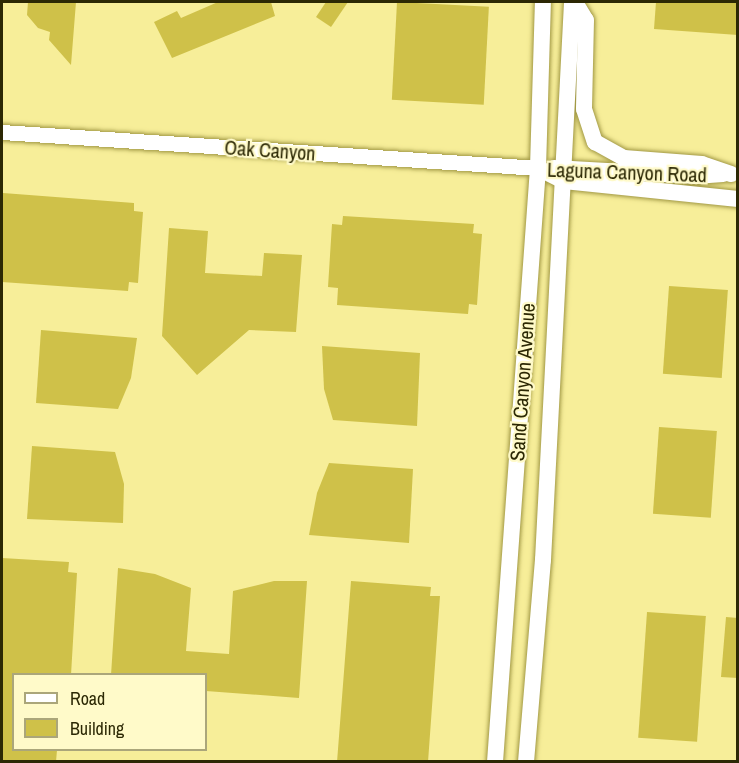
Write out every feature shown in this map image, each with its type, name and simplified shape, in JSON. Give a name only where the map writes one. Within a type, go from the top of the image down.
[{"type":"main road","name":"Sand Canyon Avenue","points":[[495,762],[538,168],[543,2]]},
{"type":"main road","name":"Sand Canyon Avenue","points":[[526,762],[543,560],[573,2]]},
{"type":"main road","points":[[573,2],[586,20],[584,109],[595,142],[624,158],[702,164],[734,174]]},
{"type":"main road","name":"Laguna Canyon Road","points":[[538,168],[564,175],[738,199]]},
{"type":"main road","name":"Laguna Canyon Road","points":[[564,175],[734,174]]},
{"type":"street","name":"Oak Canyon","points":[[2,132],[538,168]]},
{"type":"building","points":[[28,2],[76,2],[71,65],[49,40],[50,32],[38,28],[27,15]]},
{"type":"building","points":[[218,2],[271,2],[275,16],[172,58],[154,22],[177,11],[181,18]]},
{"type":"building","points":[[326,2],[348,2],[331,27],[316,17]]},
{"type":"building","points":[[397,2],[489,7],[484,105],[392,100]]},
{"type":"building","points":[[656,2],[738,2],[738,35],[654,29]]},
{"type":"building","points":[[3,193],[134,203],[134,211],[143,212],[138,283],[129,282],[128,291],[2,282]]},
{"type":"building","points":[[343,216],[474,224],[473,233],[482,234],[477,305],[469,304],[468,314],[337,305],[338,288],[328,287],[332,224],[342,225]]},
{"type":"building","points":[[169,228],[208,231],[205,273],[262,276],[264,253],[302,255],[296,332],[249,330],[197,375],[162,336]]},
{"type":"building","points":[[669,286],[728,290],[722,378],[663,374]]},
{"type":"building","points":[[41,330],[137,338],[131,378],[118,409],[36,403]]},
{"type":"building","points":[[322,346],[420,353],[417,426],[333,420],[324,389]]},
{"type":"building","points":[[659,427],[717,431],[711,518],[653,514]]},
{"type":"building","points":[[32,446],[115,452],[124,484],[123,523],[27,519]]},
{"type":"building","points":[[329,463],[413,469],[409,543],[309,535],[317,493]]},
{"type":"building","points":[[2,558],[69,562],[68,572],[77,573],[71,673],[12,673],[12,751],[57,751],[56,762],[2,761]]},
{"type":"building","points":[[118,568],[155,574],[191,588],[186,651],[229,654],[233,591],[274,581],[307,581],[299,698],[207,691],[207,673],[111,673]]},
{"type":"building","points":[[351,581],[431,587],[430,596],[440,596],[428,762],[337,762]]},
{"type":"building","points":[[647,612],[706,616],[697,742],[638,738]]},
{"type":"building","points":[[726,617],[738,618],[738,678],[721,677]]}]
